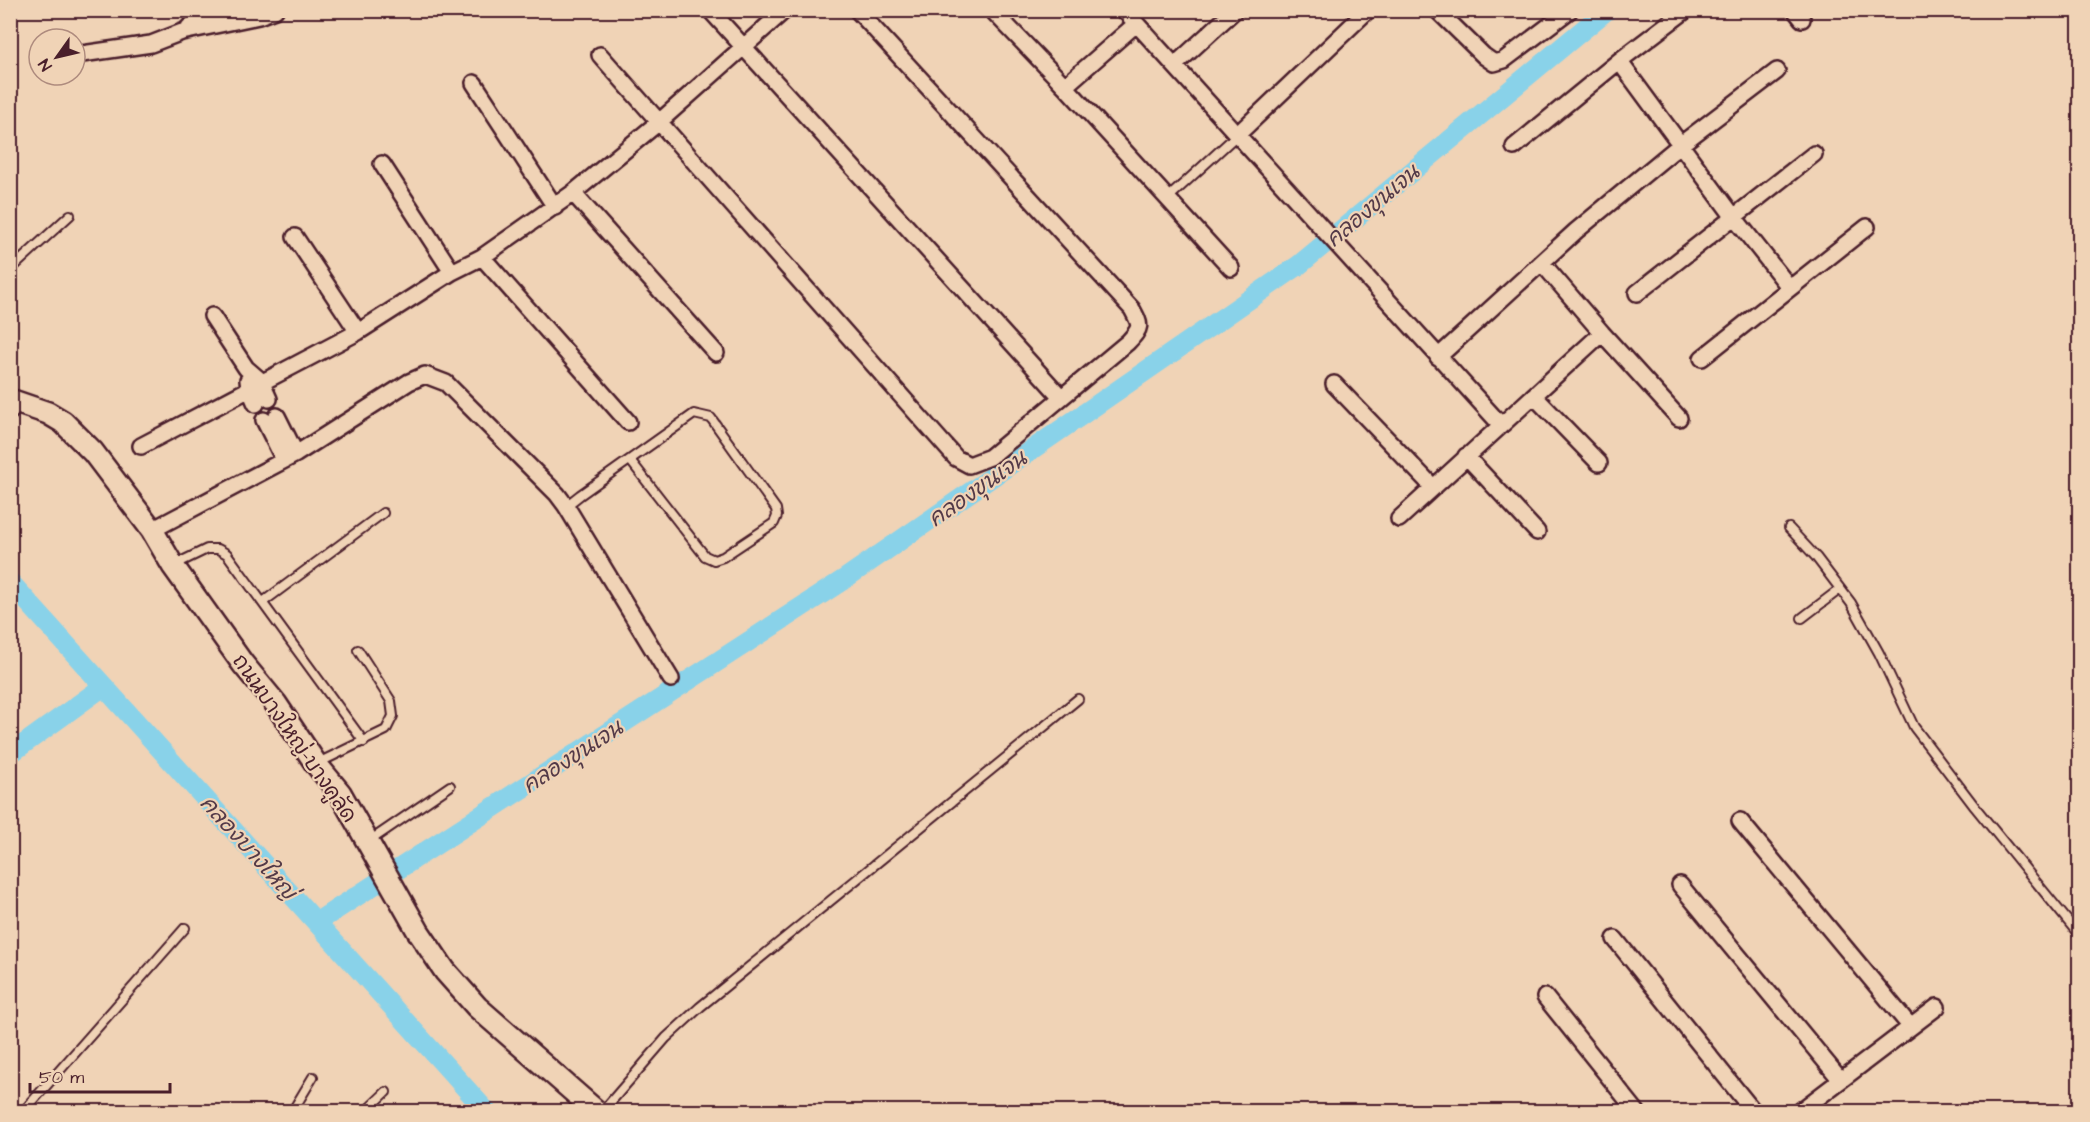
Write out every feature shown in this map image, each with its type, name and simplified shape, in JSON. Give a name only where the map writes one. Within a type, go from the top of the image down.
[{"type":"street","points":[[182,32],[213,10]]},
{"type":"street","points":[[87,52],[151,44],[182,32],[259,16],[275,10]]},
{"type":"street","points":[[710,10],[1061,397]]},
{"type":"street","points":[[141,446],[358,332],[452,272],[482,257],[573,193],[745,48],[785,10]]},
{"type":"street","points":[[600,55],[956,458],[969,465],[990,457],[1128,342],[1138,331],[1140,323],[1124,300],[857,10]]},
{"type":"street","points":[[992,10],[1065,86],[1231,268]]},
{"type":"street","points":[[1124,10],[1501,425]]},
{"type":"street","points":[[1175,65],[1235,10]]},
{"type":"street","points":[[1238,134],[1368,10]]},
{"type":"street","points":[[1437,10],[1484,57],[1494,63],[1504,60],[1569,10]]},
{"type":"street","points":[[1514,147],[1619,61],[1686,10]]},
{"type":"street","points":[[1065,86],[1136,24]]},
{"type":"street","points":[[1619,61],[1680,146],[1790,288]]},
{"type":"street","points":[[1438,357],[1576,231],[1777,71]]},
{"type":"street","points":[[474,83],[555,207]]},
{"type":"street","points":[[1637,292],[1814,154]]},
{"type":"street","points":[[382,164],[452,272]]},
{"type":"street","points":[[573,193],[716,353]]},
{"type":"street","points":[[1702,358],[1868,227]]},
{"type":"street","points":[[295,237],[358,332]]},
{"type":"street","points":[[482,257],[628,422]]},
{"type":"street","points":[[1542,263],[1679,418]]},
{"type":"street","points":[[212,316],[246,368],[263,401]]},
{"type":"street","points":[[1399,519],[1602,333]]},
{"type":"street","points":[[152,530],[290,457],[409,382],[425,375],[446,383],[557,494],[671,679]]},
{"type":"street","points":[[1334,384],[1433,487]]},
{"type":"street","points":[[1534,396],[1599,463]]},
{"type":"street","name":"ถนนบางใหญ่-บางคูลัด","points":[[15,407],[48,413],[79,436],[152,530],[173,566],[243,664],[276,704],[316,764],[340,793],[418,931],[445,971],[477,1007],[597,1112]]},
{"type":"street","points":[[271,418],[290,457]]},
{"type":"street","points":[[1466,456],[1537,532]]},
{"type":"street","points":[[1740,821],[1910,1026]]},
{"type":"street","points":[[1680,885],[1840,1079]]},
{"type":"street","points":[[1615,939],[1754,1112]]},
{"type":"street","points":[[1545,997],[1637,1112]]},
{"type":"street","points":[[1799,1112],[1936,1007]]},
{"type":"lane","points":[[1168,198],[1238,134]]},
{"type":"lane","points":[[10,270],[70,215]]},
{"type":"lane","points":[[566,506],[630,460],[694,414],[711,418],[776,509],[777,516],[774,523],[723,557],[714,560],[705,556],[630,460]]},
{"type":"lane","points":[[263,602],[383,513]]},
{"type":"lane","points":[[1789,528],[1816,557],[1851,603],[1879,653],[1914,727],[2079,936]]},
{"type":"lane","points":[[173,566],[207,549],[218,549],[227,554],[364,741]]},
{"type":"lane","points":[[1802,618],[1840,589]]},
{"type":"lane","points":[[316,764],[386,730],[393,716],[391,701],[358,650]]},
{"type":"lane","points":[[602,1112],[666,1038],[700,1007],[1078,699]]},
{"type":"lane","points":[[370,849],[450,786]]},
{"type":"lane","points":[[23,1112],[185,928]]},
{"type":"lane","points":[[292,1112],[313,1077]]},
{"type":"lane","points":[[365,1112],[386,1092]]},
{"type":"waterway","name":"คลองขุนเจน","points":[[317,922],[843,580],[1299,265],[1607,10]]},
{"type":"waterway","name":"คลองบางใหญ่","points":[[10,582],[487,1112]]},
{"type":"waterway","points":[[10,754],[104,686]]}]
